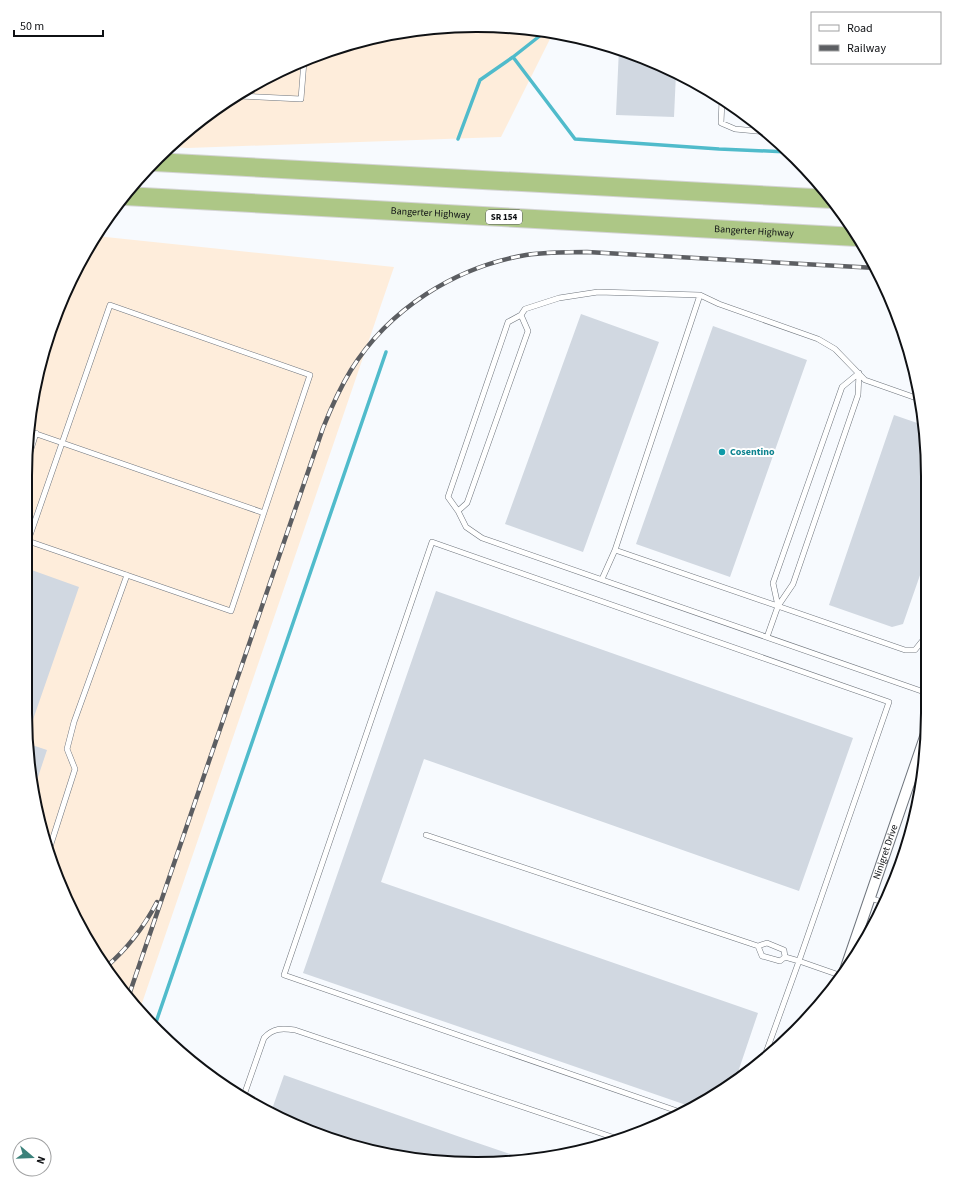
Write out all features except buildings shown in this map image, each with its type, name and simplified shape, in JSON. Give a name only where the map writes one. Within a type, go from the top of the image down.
[{"type":"highway","points":[[162,162],[823,199]]},
{"type":"highway","name":"Bangerter Highway","points":[[132,196],[850,237]]},
{"type":"street","name":"Ninigret Drive","points":[[852,949],[919,756]]},
{"type":"lane","points":[[247,96],[302,99],[304,67]]},
{"type":"lane","points":[[722,106],[721,123],[735,129],[756,131]]},
{"type":"lane","points":[[913,397],[865,380],[835,349],[818,339],[719,304],[700,295],[598,292],[559,298],[525,309],[521,316],[508,322],[448,497],[458,511],[466,527],[482,538],[921,691]]},
{"type":"lane","points":[[602,579],[614,550],[700,295]]},
{"type":"lane","points":[[32,529],[110,305],[310,375],[231,611],[32,542]]},
{"type":"lane","points":[[458,511],[467,503],[528,330],[521,316]]},
{"type":"lane","points":[[767,637],[778,606],[796,577],[858,395],[859,373]]},
{"type":"lane","points":[[778,606],[773,582],[842,387],[859,373]]},
{"type":"lane","points":[[34,440],[36,433],[264,514]]},
{"type":"lane","points":[[675,1110],[284,975],[432,542],[889,702],[767,1049]]},
{"type":"lane","points":[[614,550],[905,650],[915,650],[921,642]]},
{"type":"lane","points":[[52,842],[76,769],[67,749],[74,722],[127,575]]},
{"type":"lane","points":[[426,835],[758,946],[767,943],[784,950],[785,957]]},
{"type":"lane","points":[[870,898],[879,901]]},
{"type":"lane","points":[[758,946],[762,956],[780,961],[785,957]]},
{"type":"lane","points":[[785,957],[835,974]]},
{"type":"lane","points":[[245,1092],[264,1038],[276,1029],[285,1028],[295,1030],[610,1136]]},
{"type":"shaded area","points":[[447,33],[506,33],[550,39],[501,137],[177,147],[206,124],[254,92],[306,66],[361,47],[418,36]]},
{"type":"shaded area","points":[[103,237],[394,267],[141,1005],[107,959],[92,935],[66,883],[47,828],[36,771],[32,712],[33,447],[41,390],[47,361],[56,334],[66,306],[78,280]]},
{"type":"waterway","points":[[458,139],[480,80],[539,37]]},
{"type":"waterway","points":[[513,57],[575,139],[780,152]]},
{"type":"waterway","points":[[156,1021],[386,352]]},
{"type":"railway","points":[[130,991],[323,428],[336,398],[351,370],[384,328],[404,310],[426,294],[449,281],[474,269],[500,261],[534,254],[587,252],[868,268]]},
{"type":"railway","points":[[110,963],[122,952],[135,936],[157,902]]},
{"type":"place","name":"Cosentino","points":[[722,452]]}]
